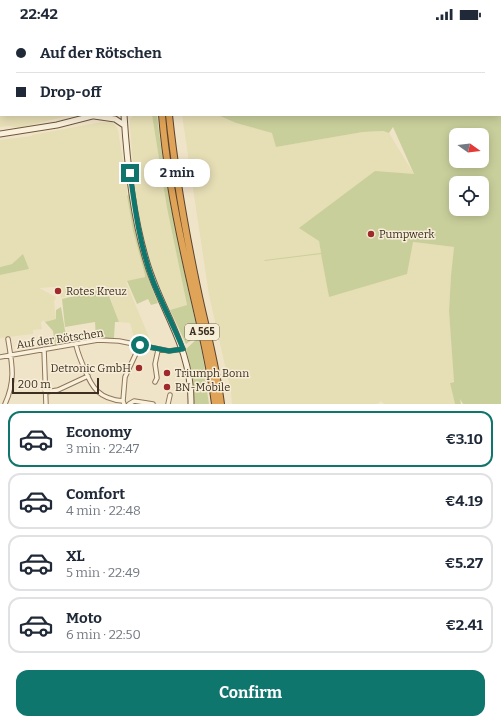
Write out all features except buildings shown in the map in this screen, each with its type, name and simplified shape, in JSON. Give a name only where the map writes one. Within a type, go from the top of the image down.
[{"type":"highway","name":"A 565","points":[[162,116],[171,189],[206,350],[216,404]]},
{"type":"highway","name":"A 565","points":[[169,116],[182,218],[212,349],[221,404]]},
{"type":"main road","points":[[0,134],[57,125],[91,116]]},
{"type":"main road","points":[[100,116],[115,119],[124,123]]},
{"type":"main road","points":[[124,116],[134,206],[142,244],[154,282],[183,349],[189,375],[191,404]]},
{"type":"main road","points":[[124,123],[127,116]]},
{"type":"street","name":"Auf der Rötschen","points":[[8,339],[11,355]]},
{"type":"street","name":"Auf der Rötschen","points":[[0,357],[98,340],[110,340],[140,345],[158,350],[169,351],[183,349]]},
{"type":"street","points":[[76,344],[88,376],[98,393],[111,399],[123,402],[125,377],[140,345]]},
{"type":"street","points":[[44,349],[46,404]]},
{"type":"street","points":[[155,382],[157,378],[155,364],[158,350]]},
{"type":"street","points":[[5,404],[10,393],[13,379],[11,355]]},
{"type":"street","points":[[46,392],[58,390],[88,376]]},
{"type":"street","points":[[168,404],[170,395]]},
{"type":"street","points":[[129,404],[134,401],[153,404]]},
{"type":"shaded area","points":[[0,116],[67,116],[19,128],[9,126],[0,127]]},
{"type":"shaded area","points":[[133,116],[152,116],[167,208],[187,305],[170,310],[154,274],[141,232],[136,200],[130,119]]},
{"type":"shaded area","points":[[182,116],[220,116],[236,123],[273,133],[276,147],[363,132],[383,131],[389,133],[414,174],[319,241],[329,297],[412,242],[454,247],[449,311],[454,381],[450,383],[455,404],[384,404],[381,401],[378,404],[232,404],[231,392],[209,295]]},
{"type":"shaded area","points":[[102,122],[112,122],[118,130],[133,231],[145,275],[145,277],[126,282],[151,342],[148,344],[135,341],[130,323],[119,322],[106,286],[61,298],[59,290],[55,287],[39,288],[56,297],[54,302],[56,319],[45,322],[43,320],[41,323],[42,329],[33,330],[33,334],[0,338],[0,275],[29,269],[12,264],[0,267],[0,140],[32,136]]},
{"type":"green space","points":[[152,116],[157,116],[164,167],[174,220],[196,328],[199,335],[186,344],[170,310],[187,305],[167,208]]},
{"type":"green space","points":[[220,116],[501,116],[501,404],[463,404],[460,399],[461,404],[455,404],[450,383],[454,382],[449,311],[454,247],[413,242],[407,274],[329,297],[321,254],[264,261],[321,253],[319,241],[299,228],[375,171],[414,174],[393,127],[389,133],[383,131],[363,132],[276,147],[272,133],[236,123]]},
{"type":"green space","points":[[129,194],[140,249],[158,303],[151,305],[148,299],[137,304],[127,281],[145,277],[133,231],[127,196]]},
{"type":"green space","points":[[23,254],[29,269],[0,275],[0,267],[12,264]]},
{"type":"green space","points":[[106,288],[119,322],[115,322],[114,338],[96,338],[95,322],[65,327],[62,299]]},
{"type":"green space","points":[[61,307],[67,342],[55,345],[53,331],[45,322],[56,319],[56,310]]},
{"type":"green space","points":[[199,337],[206,375],[205,377],[209,404],[194,404],[192,373],[186,349]]},
{"type":"place","name":"Pumpwerk","points":[[371,234]]},
{"type":"place","name":"Rotes Kreuz","points":[[58,291]]},
{"type":"place","name":"Detronic GmbH","points":[[139,368]]},
{"type":"place","name":"Triumph Bonn","points":[[167,373]]},
{"type":"place","name":"BN-Mobile","points":[[167,387]]},
{"type":"route","points":[[130,173],[134,206],[147,263],[183,349],[169,351],[158,350],[140,345]]}]
